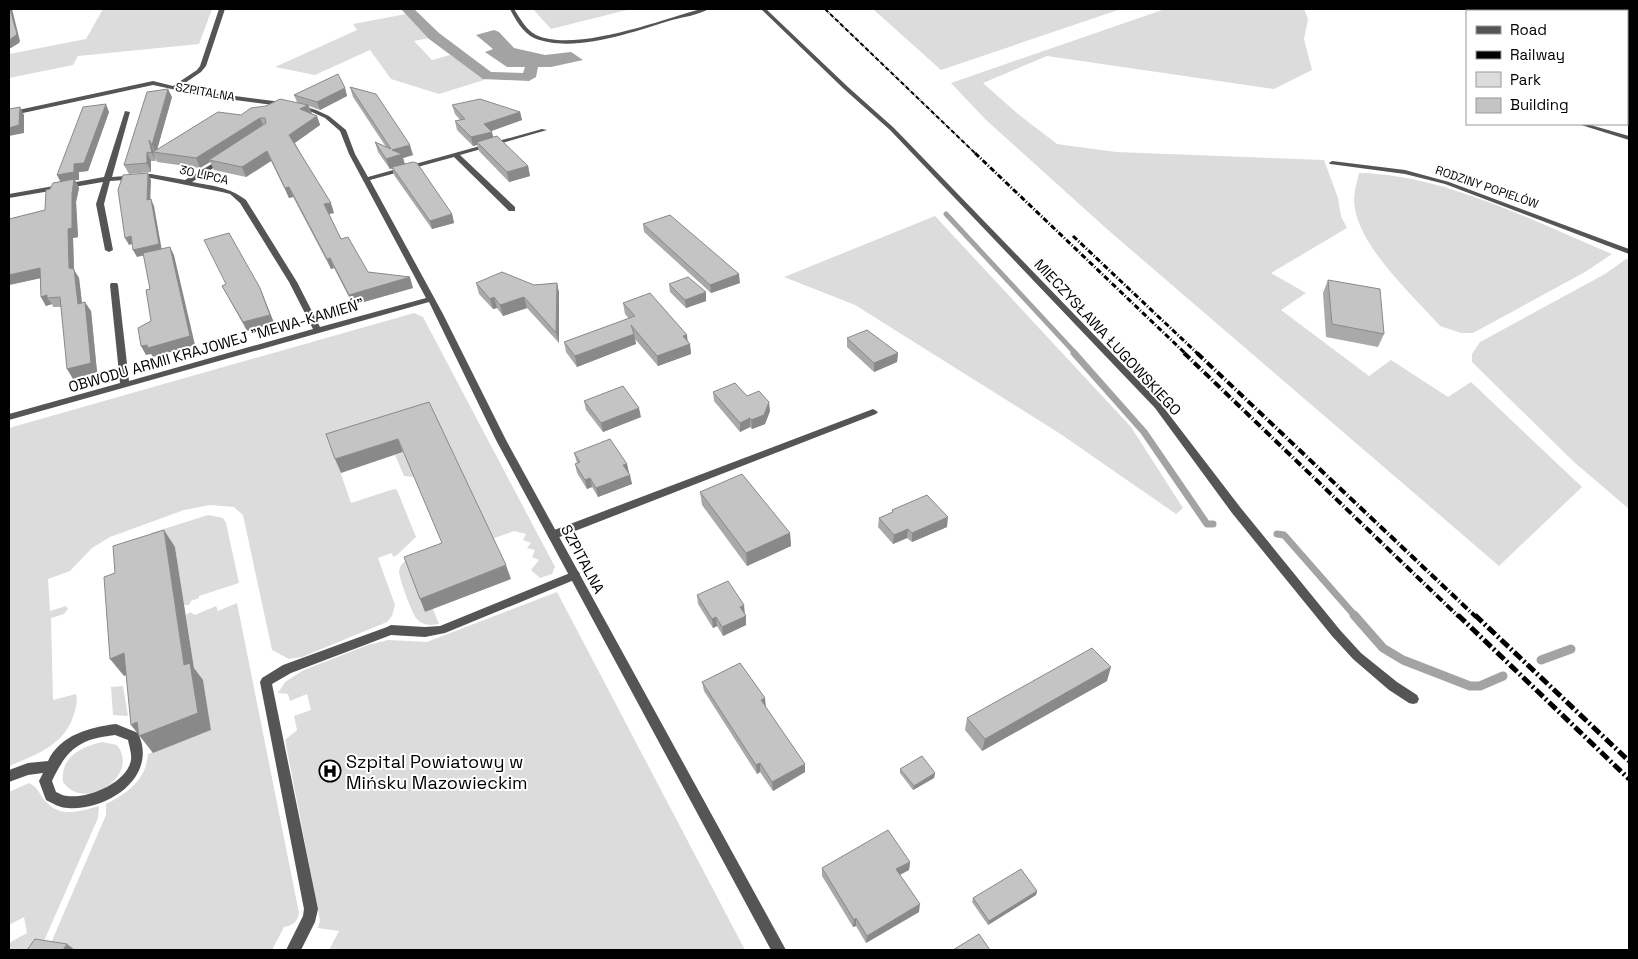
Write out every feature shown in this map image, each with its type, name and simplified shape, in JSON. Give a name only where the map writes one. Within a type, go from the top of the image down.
[{"type":"street","points":[[175,87],[199,71],[203,66],[222,9]]},
{"type":"street","points":[[512,9],[529,33],[565,43],[598,38],[706,9]]},
{"type":"street","name":"MIECZYSŁAWA ŁUGOWSKIEGO","points":[[763,9],[892,129],[1158,406],[1236,510],[1336,633],[1364,662],[1393,686],[1413,699]]},
{"type":"street","name":"SZPITALNA","points":[[9,114],[153,83],[204,94],[297,106],[327,117],[343,130],[352,154],[431,299],[501,440],[779,950]]},
{"type":"street","points":[[109,250],[100,204],[127,112]]},
{"type":"street","points":[[1584,125],[1629,138]]},
{"type":"street","points":[[367,179],[544,130]]},
{"type":"street","points":[[456,155],[512,209]]},
{"type":"street","points":[[187,182],[227,156]]},
{"type":"street","name":"RODZINY POPIELÓW","points":[[1332,163],[1404,172],[1447,183],[1629,252]]},
{"type":"street","name":"30 LIPCA","points":[[9,196],[106,179],[151,176],[187,182],[232,193],[242,202],[294,282],[318,331]]},
{"type":"street","points":[[114,285],[125,385]]},
{"type":"street","name":"OBWODU ARMII KRAJOWEJ \"MEWA-KAMIEŃ\"","points":[[9,417],[431,299]]},
{"type":"street","points":[[553,535],[873,412]]},
{"type":"street","points":[[293,950],[310,917],[311,908],[266,682],[287,669],[391,630],[425,632],[441,630],[575,575]]},
{"type":"street","points":[[9,776],[28,769],[50,767],[71,743],[101,730],[116,729],[127,732],[134,737],[138,746],[139,757],[135,769],[124,782],[105,794],[85,802],[61,803],[52,798],[47,790],[46,779],[50,767]]},
{"type":"green space","points":[[103,9],[212,9],[199,44],[78,56],[73,65],[9,78],[9,54],[86,39]]},
{"type":"green space","points":[[533,9],[631,9],[551,29]]},
{"type":"green space","points":[[873,9],[1121,9],[941,70]]},
{"type":"green space","points":[[1165,9],[1304,9],[1308,19],[1304,39],[1312,70],[1274,89],[1047,56],[983,83],[1018,114],[1057,144],[1116,152],[1324,160],[1338,198],[1341,216],[1347,228],[1271,273],[1306,293],[1281,310],[1369,376],[1391,360],[1448,397],[1471,382],[1582,487],[1499,566],[1108,230],[986,120],[951,83]]},
{"type":"green space","points":[[406,14],[429,38],[414,41],[432,60],[450,55],[487,79],[439,94],[391,79],[370,50],[315,75],[275,67],[357,30],[353,24]]},
{"type":"green space","points":[[1359,173],[1391,175],[1456,191],[1488,202],[1612,254],[1585,272],[1473,333],[1461,333],[1440,326],[1401,284],[1374,251],[1357,217],[1354,197]]},
{"type":"green space","points":[[935,216],[1131,427],[1183,508],[1176,514],[1059,433],[855,305],[784,277]]},
{"type":"green space","points":[[1626,259],[1629,260],[1629,509],[1574,462],[1472,362],[1472,354],[1480,342],[1605,274]]},
{"type":"green space","points":[[414,313],[423,317],[555,567],[552,574],[540,578],[531,570],[539,560],[532,557],[535,550],[527,548],[531,543],[523,540],[526,534],[514,531],[492,539],[408,461],[414,477],[404,476],[395,455],[445,438],[332,448],[351,503],[394,489],[397,490],[416,537],[397,555],[393,557],[392,553],[378,558],[395,605],[392,616],[387,622],[302,657],[289,659],[272,650],[243,515],[234,507],[210,505],[184,510],[110,537],[92,548],[70,571],[48,579],[50,611],[66,606],[68,609],[64,614],[51,618],[53,700],[76,694],[76,706],[70,725],[57,741],[39,753],[9,766],[9,428]]},
{"type":"green space","points":[[208,515],[223,518],[226,523],[239,583],[199,596],[199,598],[191,601],[189,605],[184,605],[175,547],[156,553],[151,533]]},
{"type":"green space","points":[[411,556],[425,612],[433,609],[439,624],[433,625],[419,621],[409,603],[399,571],[402,564]]},
{"type":"green space","points":[[557,592],[745,950],[329,950],[339,931],[318,928],[320,920],[285,740],[297,730],[294,716],[311,710],[307,694],[290,701],[288,694],[278,693],[285,682],[304,670],[368,645],[388,640],[427,642]]},
{"type":"green space","points":[[237,603],[299,913],[297,919],[293,924],[284,927],[272,950],[48,950],[106,815],[106,804],[122,795],[140,778],[147,763],[148,754],[211,730],[203,681],[196,682],[186,615],[190,612],[195,615],[216,606],[218,611]]},
{"type":"green space","points":[[123,686],[128,716],[113,715],[111,687]]},
{"type":"green space","points":[[102,742],[117,745],[122,757],[122,768],[116,779],[107,787],[96,792],[84,794],[72,791],[63,782],[63,773],[68,760],[80,750]]},
{"type":"green space","points":[[29,783],[35,787],[53,808],[72,812],[99,806],[98,818],[40,950],[9,950],[9,943],[27,933],[24,917],[9,925],[9,792]]},
{"type":"shaded area","points":[[494,30],[499,32],[514,48],[545,55],[571,52],[583,60],[551,67],[507,67],[485,52],[493,49],[476,35]]},
{"type":"building","points":[[9,9],[17,34],[9,40]]},
{"type":"building","points":[[1518,9],[1621,9],[1619,10]]},
{"type":"building","points":[[338,74],[345,88],[317,102],[294,95]]},
{"type":"building","points":[[350,87],[376,94],[410,145],[392,150],[402,154],[386,159],[375,142],[391,149]]},
{"type":"building","points":[[168,89],[152,145],[149,140],[152,153],[147,152],[147,163],[124,165],[147,92]]},
{"type":"building","points":[[280,99],[308,105],[300,109],[317,116],[289,135],[331,203],[324,204],[341,239],[348,237],[368,272],[410,277],[349,295],[330,258],[327,259],[289,187],[285,188],[267,151],[242,167],[209,160],[266,123],[265,118],[260,118],[196,158],[153,152],[218,112],[241,115],[251,108],[266,106]]},
{"type":"building","points":[[480,99],[520,112],[484,124],[492,132],[471,137],[455,121],[465,119],[452,105]]},
{"type":"building","points":[[106,104],[84,163],[74,164],[74,172],[57,175],[83,107]]},
{"type":"building","points":[[20,107],[19,125],[9,128],[9,109]]},
{"type":"building","points":[[497,136],[528,166],[507,172],[477,142]]},
{"type":"building","points":[[413,162],[417,163],[452,214],[430,221],[392,167]]},
{"type":"building","points":[[148,173],[147,200],[151,199],[159,244],[133,250],[131,236],[125,238],[118,190],[123,175]]},
{"type":"building","points":[[74,179],[72,228],[68,229],[69,268],[74,269],[78,304],[85,302],[91,363],[67,369],[60,297],[47,298],[47,295],[41,297],[40,268],[9,275],[9,219],[45,210],[46,190],[50,189],[53,183]]},
{"type":"building","points":[[670,215],[739,274],[710,285],[643,224]]},
{"type":"building","points":[[229,233],[260,288],[270,315],[243,322],[222,286],[226,284],[204,240]]},
{"type":"building","points":[[170,247],[190,336],[148,348],[147,345],[141,346],[138,328],[151,321],[146,290],[150,289],[143,253]]},
{"type":"building","points":[[502,272],[534,285],[557,283],[556,333],[524,297],[500,305],[494,297],[490,299],[476,283]]},
{"type":"building","points":[[688,277],[706,292],[685,300],[669,284]]},
{"type":"building","points":[[1328,280],[1380,289],[1384,334],[1332,324]]},
{"type":"building","points":[[650,293],[687,335],[683,336],[690,344],[657,356],[631,325],[634,334],[575,356],[564,342],[635,316],[623,303]]},
{"type":"building","points":[[867,330],[898,353],[874,363],[847,338]]},
{"type":"building","points":[[735,383],[747,396],[759,391],[769,402],[764,415],[751,420],[750,418],[740,423],[713,392]]},
{"type":"building","points":[[623,386],[639,408],[601,423],[584,401]]},
{"type":"building","points":[[429,402],[506,565],[420,599],[404,557],[442,543],[398,439],[335,459],[326,434]]},
{"type":"building","points":[[610,439],[627,464],[623,465],[630,475],[596,488],[590,478],[585,480],[575,464],[580,462],[574,453]]},
{"type":"building","points":[[742,474],[790,533],[746,553],[700,492]]},
{"type":"building","points":[[927,495],[948,517],[912,533],[908,529],[894,535],[879,518],[893,512],[892,510]]},
{"type":"building","points":[[164,530],[184,665],[190,663],[198,713],[139,736],[137,722],[131,725],[124,653],[110,659],[104,577],[115,573],[113,546]]},
{"type":"building","points":[[728,581],[744,605],[740,607],[746,616],[722,627],[716,617],[712,619],[697,595]]},
{"type":"building","points":[[1092,648],[1111,667],[985,739],[967,718]]},
{"type":"building","points":[[740,663],[765,698],[761,700],[805,764],[772,782],[760,763],[756,765],[702,682]]},
{"type":"building","points":[[922,756],[935,773],[914,786],[900,769]]},
{"type":"building","points":[[888,830],[910,862],[896,869],[920,904],[867,936],[856,918],[854,920],[822,868]]},
{"type":"building","points":[[1021,869],[1037,891],[989,921],[973,898]]},
{"type":"building","points":[[979,934],[990,950],[953,950]]},
{"type":"building","points":[[35,939],[67,944],[63,950],[27,950]]},
{"type":"waterway","points":[[407,9],[434,36],[488,76],[529,77],[531,67]]},
{"type":"waterway","points":[[946,214],[1076,354]]},
{"type":"waterway","points":[[1074,353],[1144,432],[1207,524],[1213,524]]},
{"type":"waterway","points":[[1277,534],[1284,535],[1356,617]]},
{"type":"waterway","points":[[1354,615],[1383,648],[1403,660],[1470,686],[1480,686],[1503,676]]},
{"type":"waterway","points":[[1541,660],[1571,649]]},
{"type":"railway","points":[[825,9],[976,154]]},
{"type":"railway","points":[[975,153],[1186,354]]},
{"type":"railway","points":[[1073,236],[1198,354]]},
{"type":"railway","points":[[1184,353],[1459,617]]},
{"type":"railway","points":[[1197,353],[1476,617]]},
{"type":"railway","points":[[1458,615],[1629,779]]},
{"type":"railway","points":[[1475,615],[1629,761]]},
{"type":"place","name":"Szpital Powiatowy w Mińsku Mazowieckim","points":[[330,771]]}]
